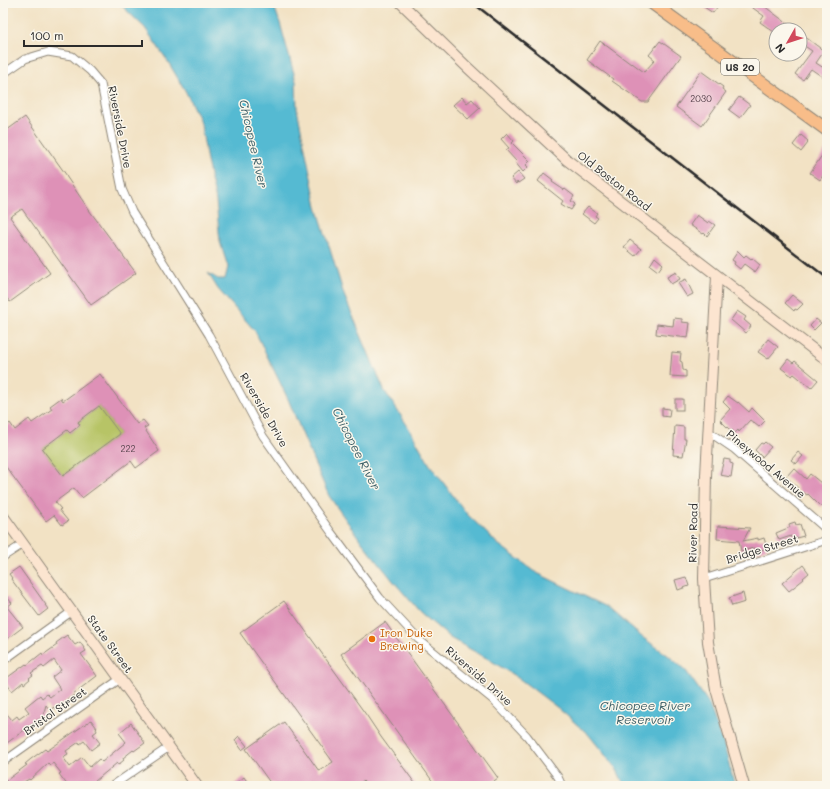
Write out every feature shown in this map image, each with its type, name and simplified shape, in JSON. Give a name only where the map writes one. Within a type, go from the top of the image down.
[{"type":"main road","name":"US 20","points":[[652,3],[827,130]]},
{"type":"street","name":"Old Boston Road","points":[[401,3],[467,67],[558,151],[827,360]]},
{"type":"street","name":"Riverside Drive","points":[[3,74],[25,59],[48,52],[72,56],[90,71],[101,84],[122,189],[130,206],[209,335],[263,436],[380,598],[418,639],[492,699],[527,736],[558,777],[562,786]]},
{"type":"street","name":"River Road","points":[[717,276],[709,432],[704,579],[708,642],[716,689],[744,786]]},
{"type":"street","name":"Pineywood Avenue","points":[[709,432],[734,449],[827,530]]},
{"type":"street","name":"State Street","points":[[3,516],[197,786]]},
{"type":"street","name":"Bridge Street","points":[[704,579],[827,540]]},
{"type":"street","points":[[3,558],[23,544]]},
{"type":"street","points":[[3,661],[71,612]]},
{"type":"street","name":"Bristol Street","points":[[3,762],[120,678]]},
{"type":"street","points":[[112,786],[169,747]]},
{"type":"green space","points":[[99,406],[120,434],[63,476],[42,449],[67,430],[70,433],[80,425],[78,422]]},
{"type":"water","name":"Chicopee River Reservoir","points":[[119,3],[273,3],[296,81],[297,109],[317,207],[344,295],[384,390],[407,425],[430,465],[467,514],[498,544],[537,573],[607,607],[642,637],[669,656],[686,671],[708,702],[723,742],[735,786],[625,786],[617,770],[589,735],[558,708],[521,680],[490,660],[450,638],[420,612],[361,541],[329,496],[288,399],[255,331],[218,289],[208,273],[218,279],[225,279],[228,267],[220,242],[216,201],[201,124],[186,92],[167,60],[145,28]]},
{"type":"building","points":[[707,3],[720,3],[713,13],[704,7]]},
{"type":"building","points":[[746,3],[760,3],[785,22],[768,22],[768,28],[760,22],[764,16]]},
{"type":"building","points":[[808,39],[824,51],[816,63],[827,70],[827,80],[811,69],[803,80],[795,74],[804,62],[808,62],[808,56],[812,51],[808,48]]},
{"type":"building","points":[[600,41],[644,72],[655,60],[649,55],[660,41],[681,56],[648,102],[642,102],[612,81],[613,79],[587,60]]},
{"type":"building","points":[[701,71],[723,87],[722,89],[726,92],[702,126],[676,107]]},
{"type":"building","points":[[462,97],[467,103],[472,99],[480,108],[468,119],[453,105]]},
{"type":"building","points":[[739,97],[750,105],[740,118],[729,110]]},
{"type":"building","points":[[25,117],[89,210],[136,273],[91,305],[22,209],[10,217],[50,273],[10,302],[3,293],[3,133]]},
{"type":"building","points":[[507,133],[514,141],[512,143],[530,161],[526,165],[528,167],[523,172],[506,150],[509,148],[501,139]]},
{"type":"building","points":[[801,135],[808,141],[808,143],[801,152],[793,145]]},
{"type":"building","points":[[827,148],[827,169],[820,180],[810,173]]},
{"type":"building","points":[[518,172],[524,179],[516,184],[511,178]]},
{"type":"building","points":[[544,173],[553,180],[552,182],[574,196],[571,201],[575,204],[571,210],[561,204],[563,201],[538,181]]},
{"type":"building","points":[[588,207],[597,213],[595,216],[598,218],[594,223],[582,214]]},
{"type":"building","points":[[697,215],[708,223],[709,221],[715,225],[707,236],[690,225]]},
{"type":"building","points":[[630,240],[641,249],[635,256],[624,247]]},
{"type":"building","points":[[738,251],[744,257],[746,255],[751,259],[752,258],[760,265],[755,272],[744,264],[740,269],[734,264],[735,262],[732,260]]},
{"type":"building","points":[[655,257],[663,264],[658,271],[650,265]]},
{"type":"building","points":[[676,272],[680,279],[671,284],[667,277]]},
{"type":"building","points":[[686,279],[693,294],[687,297],[678,283]]},
{"type":"building","points":[[792,295],[803,304],[794,311],[785,303]]},
{"type":"building","points":[[737,311],[746,317],[744,320],[751,326],[746,333],[731,320]]},
{"type":"building","points":[[674,318],[682,319],[682,322],[690,323],[688,338],[656,334],[657,324],[673,326]]},
{"type":"building","points":[[816,319],[821,323],[814,330],[810,326]]},
{"type":"building","points":[[768,339],[778,347],[768,359],[758,352]]},
{"type":"building","points":[[672,352],[681,353],[680,361],[682,362],[683,370],[686,371],[686,377],[670,376]]},
{"type":"building","points":[[788,359],[793,363],[795,361],[818,380],[811,388],[794,374],[792,376],[781,368]]},
{"type":"building","points":[[100,374],[137,424],[143,420],[148,426],[144,428],[159,451],[136,468],[131,461],[82,498],[74,488],[55,502],[61,509],[59,510],[68,521],[62,525],[54,515],[46,521],[3,463],[3,429],[10,423],[15,430],[29,419],[32,423],[52,409],[50,406],[61,398],[63,401]],"holes":[[[99,406],[120,434],[63,476],[42,449],[67,430],[70,433],[80,425],[78,422]]]},
{"type":"building","points":[[728,396],[738,402],[749,412],[752,408],[765,421],[759,427],[750,420],[739,432],[738,430],[735,433],[732,430],[731,431],[720,420],[730,409],[723,402]]},
{"type":"building","points":[[675,399],[683,399],[683,410],[675,410]]},
{"type":"building","points":[[662,408],[670,409],[669,417],[662,416]]},
{"type":"building","points":[[675,426],[684,427],[684,439],[686,439],[683,456],[673,455]]},
{"type":"building","points":[[765,442],[771,447],[762,457],[755,450],[761,443],[763,444]]},
{"type":"building","points":[[798,452],[803,456],[796,464],[791,460]]},
{"type":"building","points":[[724,459],[730,460],[730,463],[733,464],[731,477],[720,475]]},
{"type":"building","points":[[794,468],[806,479],[810,474],[821,483],[827,476],[827,500],[821,507],[808,494],[807,495],[803,492],[802,494],[796,489],[798,488],[786,477]]},
{"type":"building","points":[[795,522],[796,525],[800,524],[804,536],[792,539],[791,536],[779,540],[776,533],[790,527],[789,524]]},
{"type":"building","points":[[718,526],[750,528],[743,541],[764,538],[767,548],[755,552],[754,548],[741,551],[739,541],[717,539]]},
{"type":"building","points":[[803,565],[809,573],[789,591],[782,583]]},
{"type":"building","points":[[19,567],[48,609],[39,616],[11,579],[12,578],[9,574]]},
{"type":"building","points":[[686,577],[689,586],[678,590],[675,580]]},
{"type":"building","points":[[743,593],[745,602],[732,606],[729,598]]},
{"type":"building","points":[[7,597],[12,603],[7,607],[23,627],[3,642],[3,600]]},
{"type":"building","points":[[284,601],[417,786],[367,786],[363,781],[356,786],[275,786],[273,783],[271,784],[246,749],[284,722],[319,771],[333,762],[240,633]]},
{"type":"building","points":[[385,622],[498,778],[487,786],[436,786],[341,654]]},
{"type":"building","points":[[67,635],[75,645],[80,642],[86,651],[81,654],[97,676],[55,709],[54,707],[50,710],[46,705],[42,719],[39,719],[7,743],[3,738],[3,709],[12,720],[17,716],[19,719],[29,712],[25,707],[40,695],[42,698],[47,694],[50,697],[60,689],[52,677],[61,670],[54,660],[44,668],[42,666],[31,673],[33,675],[29,678],[30,679],[24,684],[23,682],[12,691],[4,680],[42,653],[43,655],[57,645],[56,643]]},
{"type":"building","points":[[91,720],[97,728],[97,731],[93,734],[100,743],[91,750],[84,741],[80,744],[79,742],[66,751],[68,754],[63,757],[70,767],[82,757],[90,767],[99,759],[102,762],[126,742],[119,733],[131,723],[145,743],[134,751],[133,750],[123,758],[124,760],[118,765],[117,763],[89,786],[68,786],[59,774],[61,773],[53,763],[50,765],[48,763],[30,780],[29,779],[17,786],[3,786],[3,783],[27,765],[25,764],[31,759],[45,749],[47,751]]},
{"type":"building","points":[[239,736],[247,746],[242,750],[235,740]]},
{"type":"building","points":[[244,777],[250,786],[232,786]]},
{"type":"railway","points":[[473,3],[827,278]]},
{"type":"place","name":"Iron Duke Brewing","points":[[372,639]]},
{"type":"water label","name":"Chicopee River","points":[[253,144]]},
{"type":"water label","name":"Chicopee River","points":[[356,449]]}]
